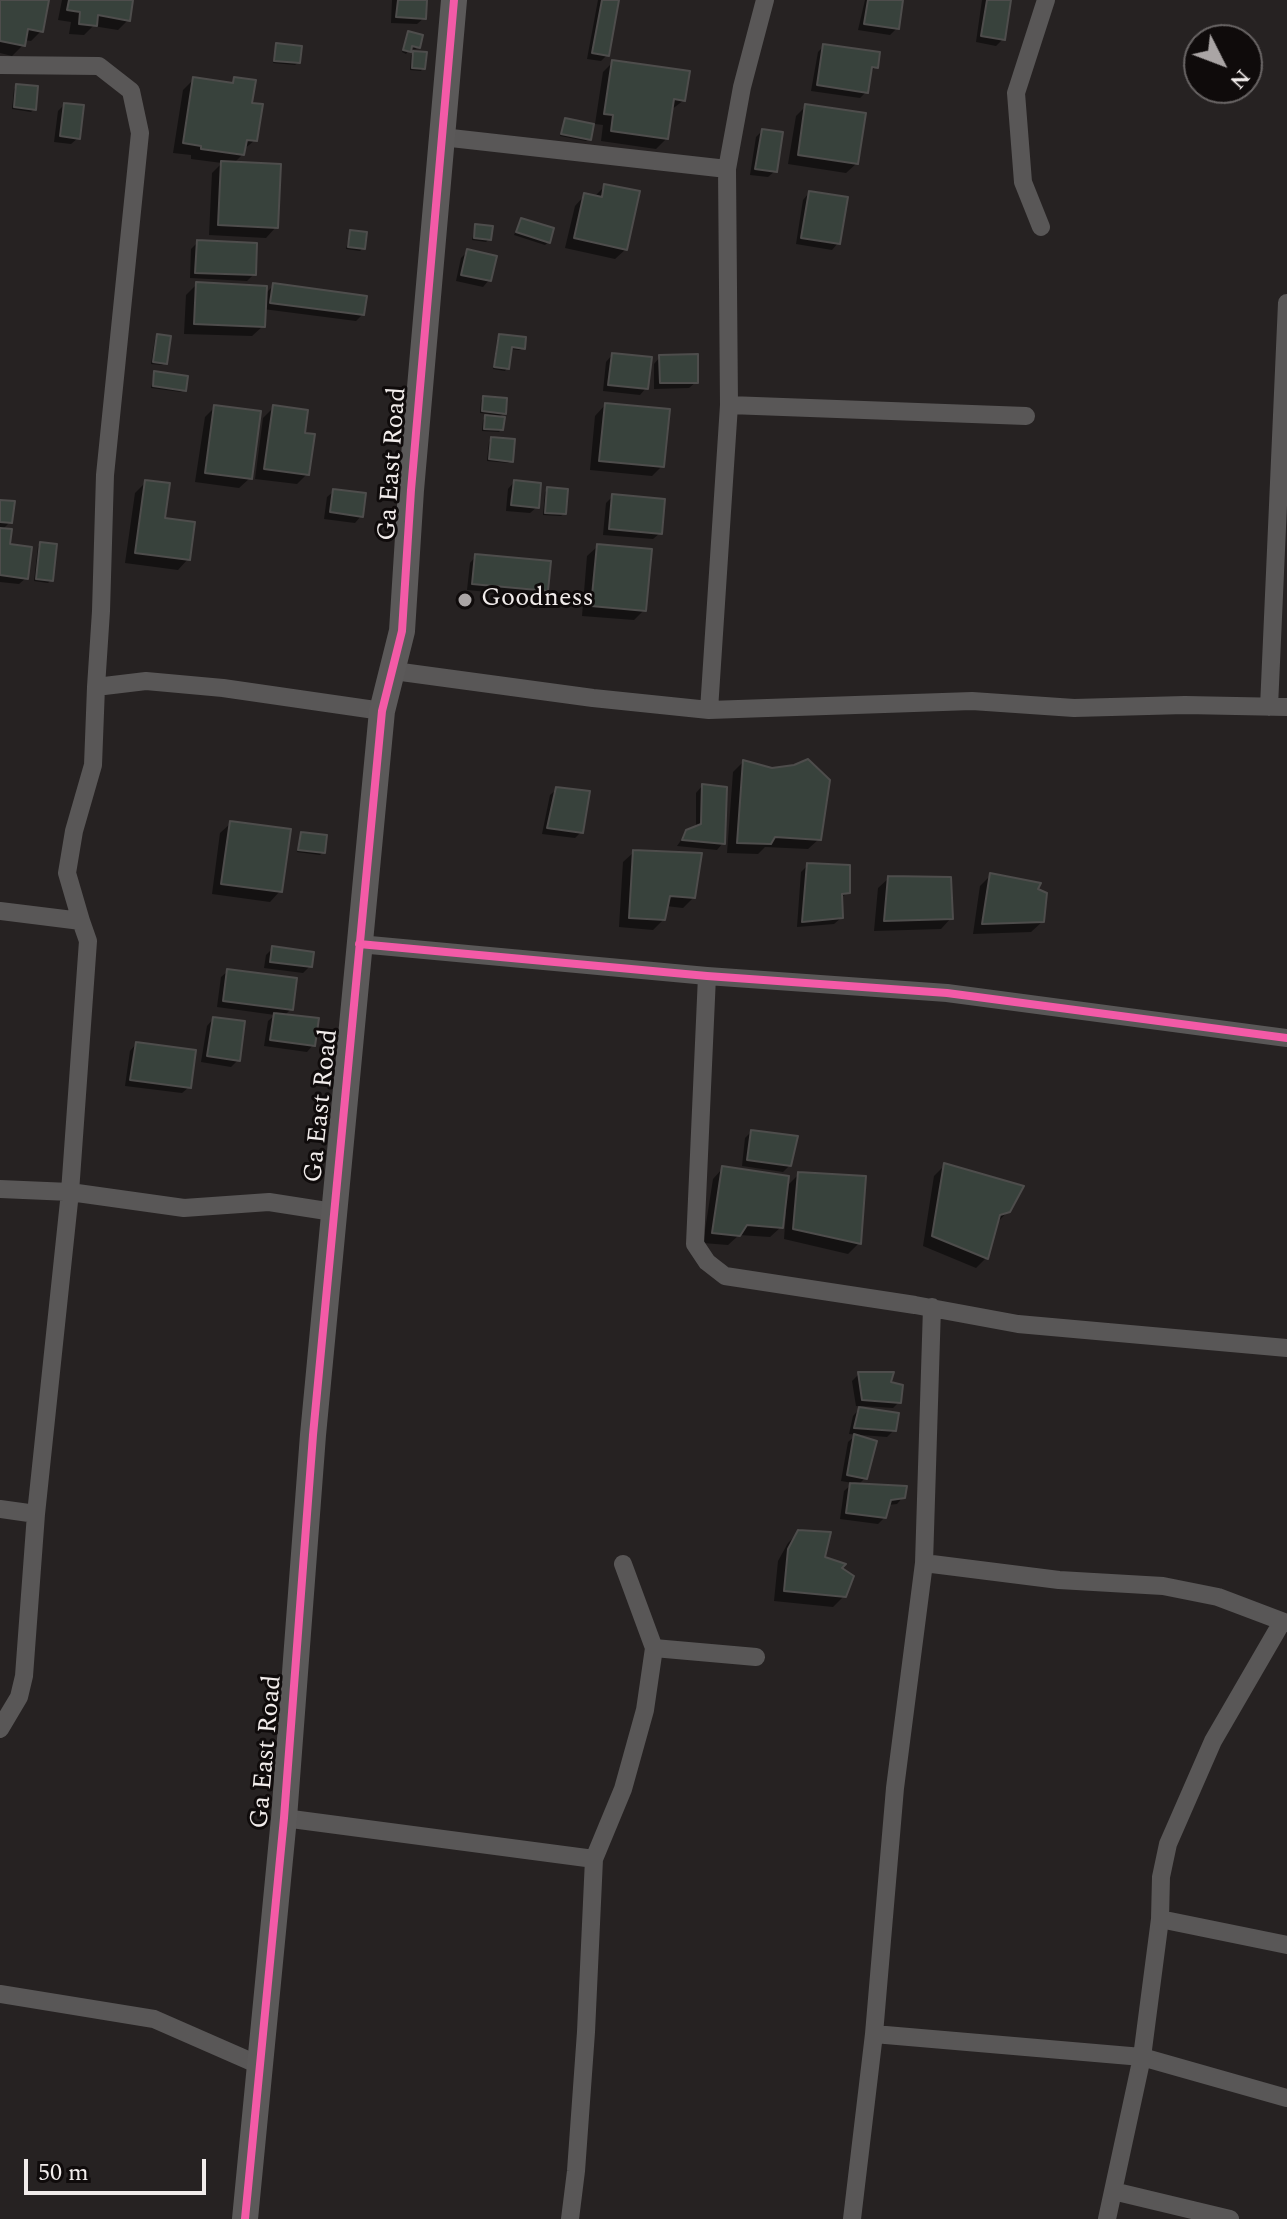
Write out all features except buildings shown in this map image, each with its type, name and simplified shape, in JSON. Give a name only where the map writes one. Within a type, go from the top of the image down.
[{"type":"street","name":"Ga East Road","points":[[245,2219],[284,1818],[333,1212],[382,711],[402,631],[411,490],[454,0]]},
{"type":"street","points":[[709,710],[729,405],[727,169],[742,87],[765,0]]},
{"type":"street","points":[[1041,227],[1023,182],[1016,93],[1046,0]]},
{"type":"street","points":[[0,65],[99,66],[131,91],[140,133],[105,475],[93,765],[74,831],[67,873],[88,941],[70,1192],[36,1514],[24,1676],[19,1697],[0,1729]]},
{"type":"street","points":[[442,137],[727,169]]},
{"type":"street","points":[[394,671],[709,710],[972,701],[1074,708],[1185,705],[1278,707],[1287,303]]},
{"type":"street","points":[[729,405],[1026,416]]},
{"type":"street","points":[[96,687],[146,681],[223,688],[382,711]]},
{"type":"street","points":[[0,911],[81,921]]},
{"type":"street","points":[[359,944],[707,976],[947,993],[1287,1038]]},
{"type":"street","points":[[707,976],[695,1244],[707,1262],[725,1276],[932,1307],[1018,1324],[1287,1348]]},
{"type":"street","points":[[0,1189],[70,1192],[184,1208],[269,1202],[333,1212]]},
{"type":"street","points":[[852,2219],[874,2034],[895,1788],[924,1563],[932,1307]]},
{"type":"street","points":[[0,1509],[36,1514]]},
{"type":"street","points":[[924,1563],[1059,1580],[1163,1586],[1218,1597],[1284,1622],[1213,1741],[1168,1844],[1161,1877],[1160,1919],[1142,2057],[1107,2219]]},
{"type":"street","points":[[570,2219],[584,2063],[594,1859],[623,1789],[645,1710],[654,1648],[623,1564]]},
{"type":"street","points":[[654,1648],[756,1657]]},
{"type":"street","points":[[284,1818],[594,1859]]},
{"type":"street","points":[[1160,1919],[1287,1945]]},
{"type":"street","points":[[0,1994],[154,2019],[259,2065]]},
{"type":"street","points":[[874,2034],[1142,2057],[1287,2098]]},
{"type":"street","points":[[1113,2191],[1230,2219]]},
{"type":"cycle path","points":[[245,2219],[284,1818],[313,1435],[382,711],[402,631],[411,490],[454,0]]},
{"type":"cycle path","points":[[359,944],[707,976],[947,993],[1287,1038]]},
{"type":"place","name":"Goodness","points":[[465,600]]}]
